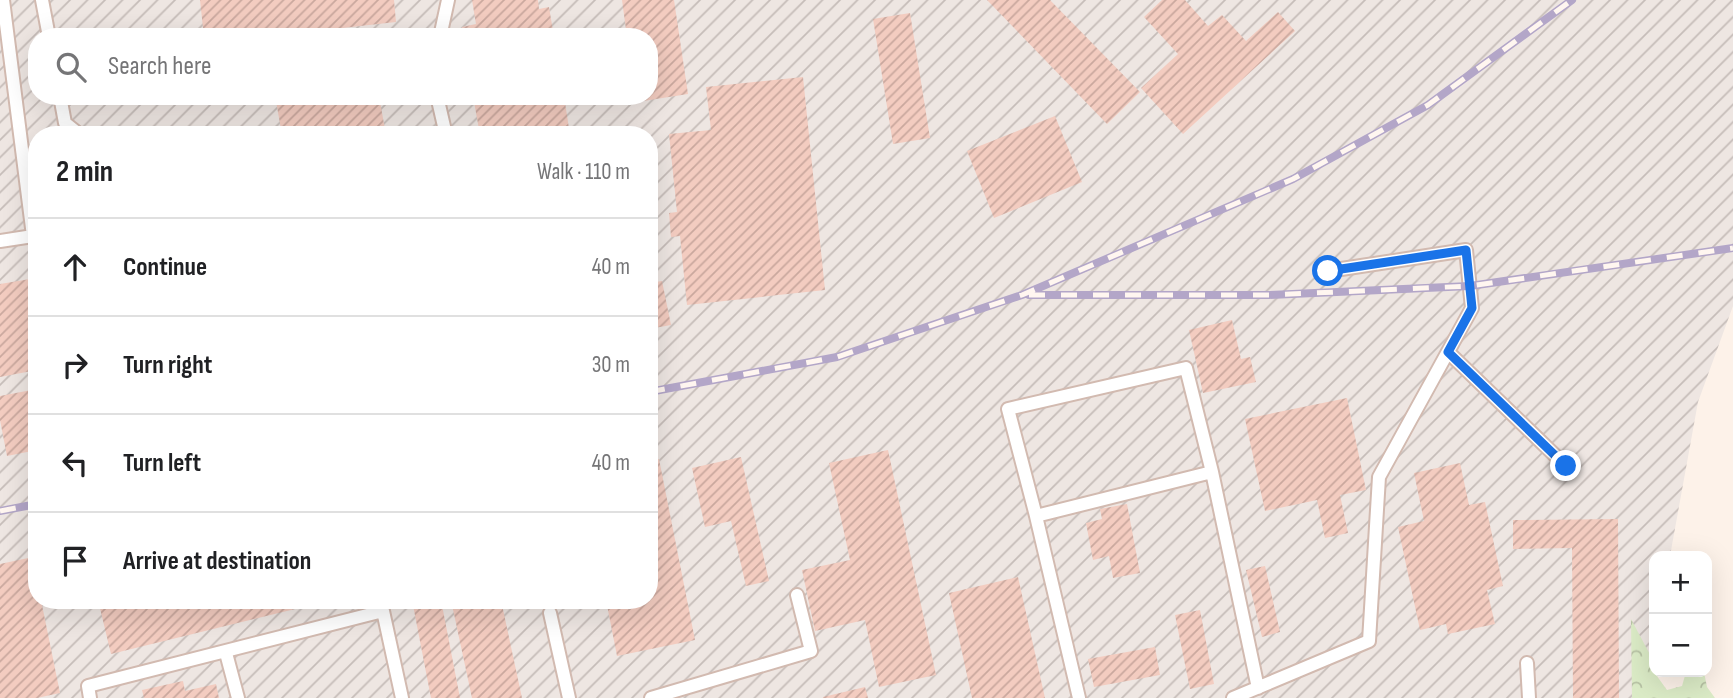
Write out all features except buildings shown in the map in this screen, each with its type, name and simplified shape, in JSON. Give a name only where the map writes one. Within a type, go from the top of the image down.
[{"type":"lane","points":[[3,0],[28,197]]},
{"type":"lane","points":[[42,0],[47,28]]},
{"type":"lane","points":[[442,28],[448,0]]},
{"type":"lane","points":[[62,105],[65,123],[69,126]]},
{"type":"lane","points":[[439,105],[444,126]]},
{"type":"lane","points":[[0,241],[28,237]]},
{"type":"lane","points":[[1233,698],[1369,641],[1379,477],[1472,308],[1466,250],[1328,271]]},
{"type":"lane","points":[[1448,352],[1566,466]]},
{"type":"lane","points":[[1079,698],[1008,409],[1186,368],[1212,472],[1258,688]]},
{"type":"lane","points":[[1036,516],[1212,472]]},
{"type":"lane","points":[[651,698],[811,651],[797,595]]},
{"type":"lane","points":[[90,698],[88,686],[383,611],[402,698]]},
{"type":"lane","points":[[550,613],[569,698]]},
{"type":"lane","points":[[226,653],[238,698]]},
{"type":"lane","points":[[1527,663],[1529,698]]},
{"type":"shaded area","points":[[0,0],[1733,0],[1733,306],[1698,402],[1671,551],[1649,551],[1649,674],[1645,698],[0,698]]},
{"type":"green space","points":[[1631,619],[1649,653],[1649,677],[1658,677],[1667,690],[1682,686],[1685,677],[1705,677],[1707,687],[1715,698],[1632,698]]},
{"type":"railway","points":[[658,390],[837,357],[1022,295],[1293,179],[1428,105],[1572,0]]},
{"type":"railway","points":[[1029,295],[1269,295],[1470,286],[1733,248]]},
{"type":"railway","points":[[0,511],[28,506]]},
{"type":"route","points":[[1328,271],[1466,250],[1472,308],[1448,352],[1566,466]]}]
